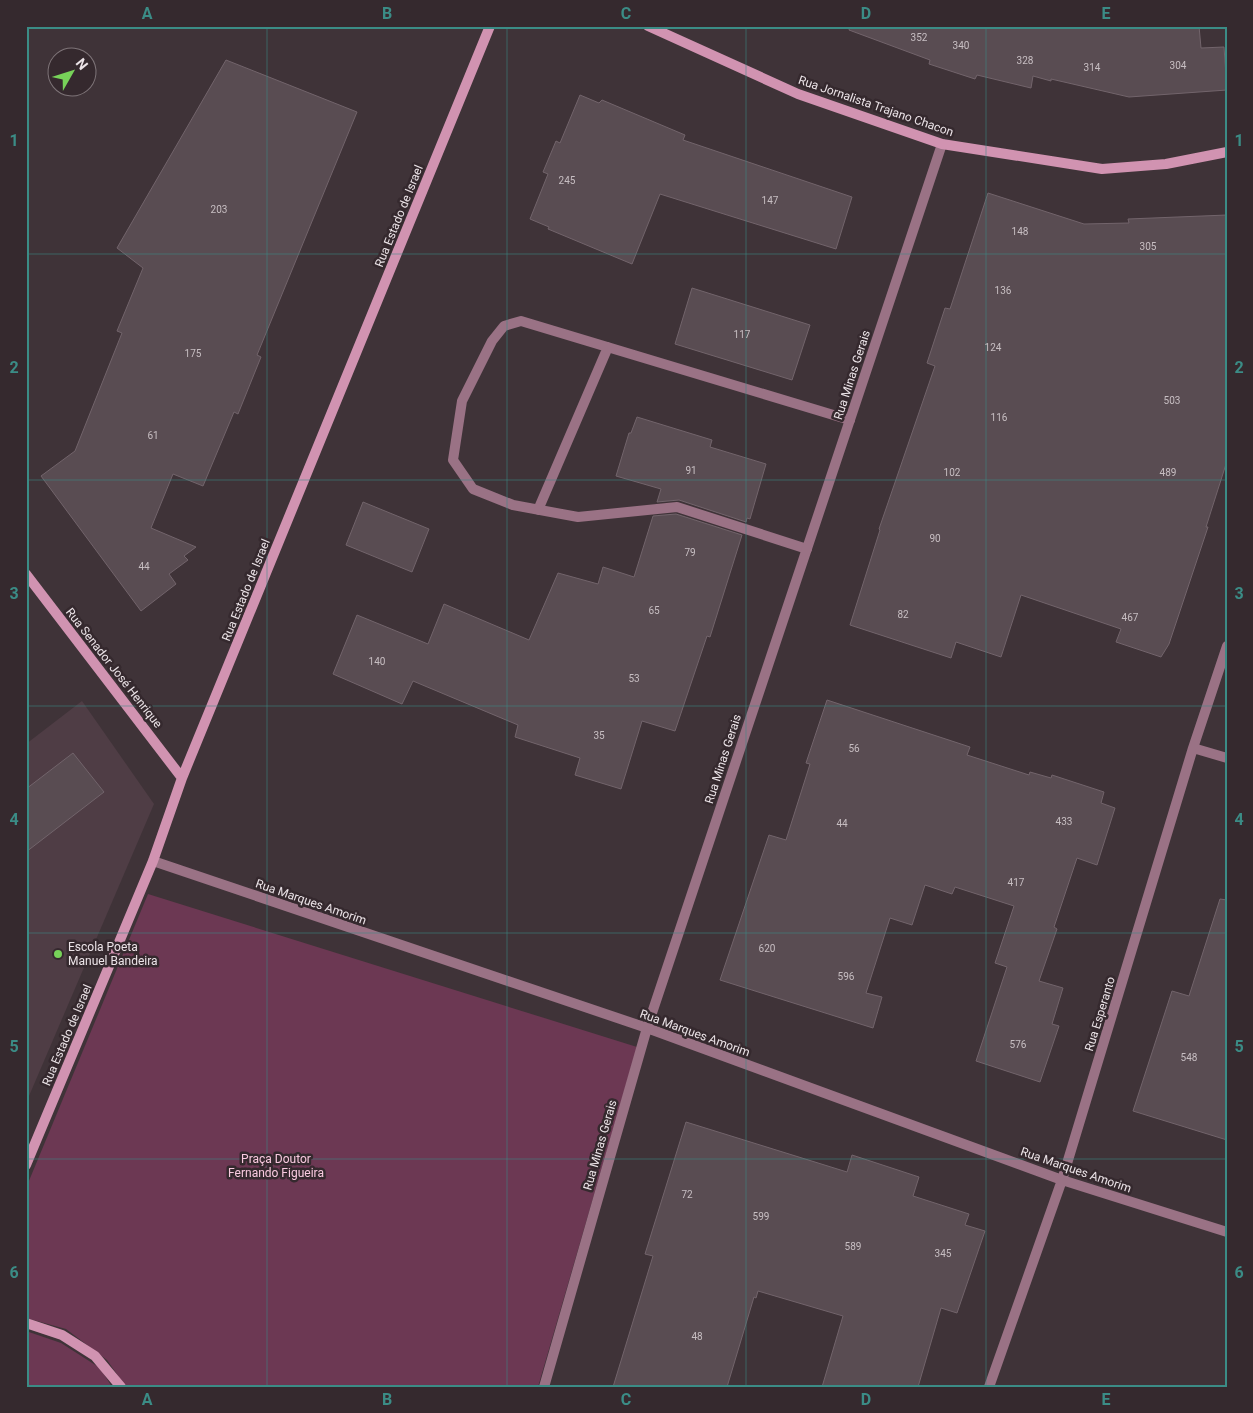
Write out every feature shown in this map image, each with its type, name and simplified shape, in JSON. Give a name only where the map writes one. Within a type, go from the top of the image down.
[{"type":"street","name":"Rua Estado de Israel","points":[[26,1165],[153,861],[182,778],[490,26]]},
{"type":"street","name":"Rua Jornalista Trajano Chacon","points":[[648,26],[798,94],[942,144],[1102,169],[1166,164],[1227,152]]},
{"type":"street","name":"Rua Minas Gerais","points":[[544,1387],[647,1028],[942,144]]},
{"type":"street","points":[[807,549],[677,507],[578,517],[513,505],[473,489],[453,460],[462,401],[492,341],[504,326],[521,321],[850,420]]},
{"type":"street","points":[[538,510],[608,347]]},
{"type":"street","name":"Rua Senador José Henrique","points":[[26,574],[182,778]]},
{"type":"street","name":"Rua Esperanto","points":[[989,1387],[1062,1180],[1227,646]]},
{"type":"street","points":[[1194,748],[1227,758]]},
{"type":"street","name":"Rua Marques Amorim","points":[[153,861],[647,1028],[1062,1180],[1227,1232]]},
{"type":"street","points":[[26,1323],[62,1335],[95,1356],[121,1387]]},
{"type":"shaded area","name":"Escola Poeta Manuel Bandeira","points":[[82,701],[154,804],[26,1103],[26,744]]},
{"type":"green space","name":"Praça Doutor Fernando Figueira","points":[[148,894],[637,1047],[538,1387],[126,1387],[107,1360],[66,1329],[26,1318],[26,1188]]},
{"type":"green space","points":[[26,1331],[61,1343],[100,1368],[112,1387],[26,1387]]},
{"type":"building","points":[[850,26],[1199,26],[1201,48],[1224,47],[1227,90],[1129,97],[1033,76],[1031,88],[977,75],[975,79],[929,64],[930,60],[849,30]]},
{"type":"building","points":[[226,60],[357,112],[257,355],[261,357],[238,414],[234,412],[203,486],[173,474],[151,528],[196,547],[184,556],[188,560],[169,574],[176,584],[141,611],[41,476],[75,451],[122,333],[117,331],[143,268],[117,248]]},
{"type":"building","points":[[580,95],[599,103],[602,100],[685,135],[683,140],[852,197],[836,249],[660,194],[632,264],[548,229],[549,227],[530,219],[548,174],[543,172],[556,141],[560,143]]},
{"type":"building","points":[[988,193],[1084,224],[1129,223],[1128,219],[1227,215],[1227,461],[1206,527],[1208,527],[1169,644],[1161,657],[1116,642],[1121,629],[1021,595],[1001,657],[956,642],[951,658],[850,625],[879,529],[935,366],[927,363],[945,308],[950,309]]},
{"type":"building","points":[[692,288],[810,325],[792,380],[675,344]]},
{"type":"building","points":[[637,417],[712,440],[710,447],[766,464],[750,519],[747,518],[746,522],[679,500],[657,502],[661,489],[616,476],[629,433],[631,433]]},
{"type":"building","points":[[363,502],[429,529],[412,572],[346,545]]},
{"type":"building","points":[[676,514],[742,535],[710,637],[707,636],[675,731],[642,721],[621,789],[575,775],[580,758],[515,737],[518,725],[413,681],[402,704],[333,674],[357,615],[428,644],[444,604],[529,640],[558,573],[598,584],[603,567],[634,577],[653,516]]},
{"type":"building","points":[[827,700],[970,747],[967,755],[1029,775],[1030,772],[1051,778],[1052,775],[1104,792],[1101,803],[1115,808],[1097,865],[1077,858],[1054,927],[1057,929],[1039,981],[1063,988],[1052,1024],[1059,1026],[1040,1082],[976,1061],[1007,967],[995,963],[1014,906],[955,887],[952,894],[925,885],[912,925],[890,918],[866,993],[882,997],[873,1028],[720,980],[769,835],[786,840],[810,764],[806,763]]},
{"type":"building","points":[[73,753],[104,792],[26,852],[26,789]]},
{"type":"building","points":[[1220,899],[1227,900],[1227,1140],[1133,1111],[1172,991],[1189,996]]},
{"type":"building","points":[[686,1122],[847,1172],[852,1155],[919,1177],[913,1196],[969,1214],[965,1225],[985,1231],[957,1313],[941,1308],[918,1387],[822,1387],[843,1316],[758,1291],[756,1298],[754,1297],[727,1387],[613,1387],[653,1256],[645,1254]]},
{"type":"place","name":"Escola Poeta Manuel Bandeira","points":[[58,954]]}]
